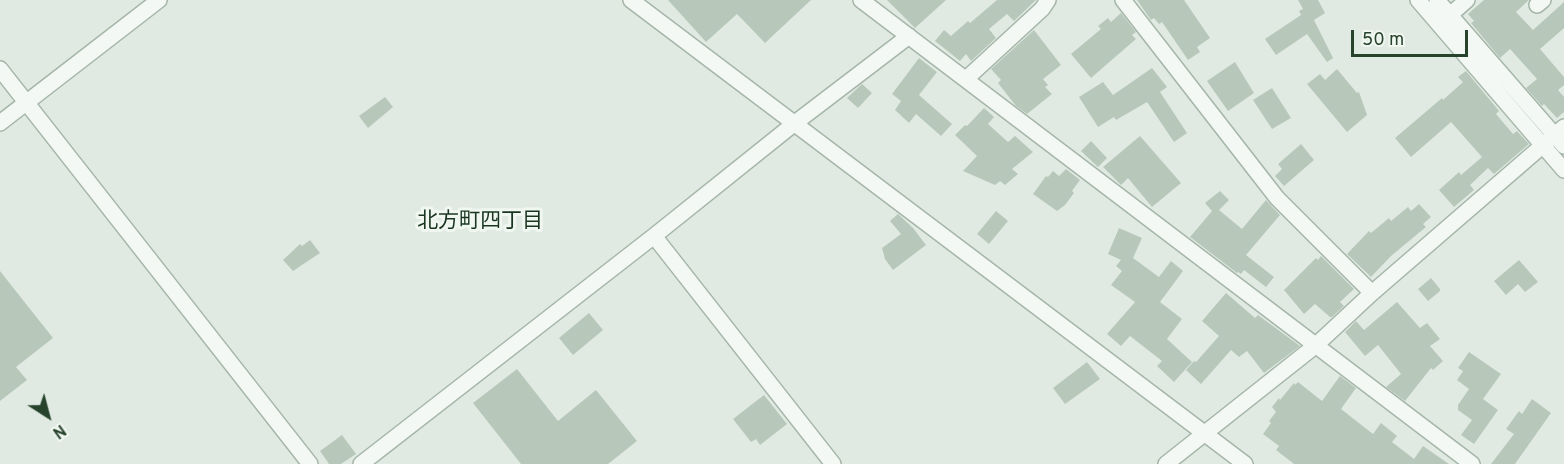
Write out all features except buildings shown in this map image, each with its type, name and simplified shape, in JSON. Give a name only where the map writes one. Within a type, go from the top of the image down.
[{"type":"street","points":[[0,123],[159,0]]},
{"type":"street","points":[[631,0],[1245,464]]},
{"type":"street","points":[[861,0],[1472,464]]},
{"type":"street","points":[[966,78],[1042,9],[1048,0]]},
{"type":"street","points":[[1123,0],[1277,198],[1372,293]]},
{"type":"street","points":[[1418,0],[1564,170]]},
{"type":"street","points":[[1166,464],[1315,346],[1372,293],[1543,146],[1561,136],[1437,0]]},
{"type":"street","points":[[1450,15],[1467,0]]},
{"type":"street","points":[[361,464],[909,36]]},
{"type":"street","points":[[0,69],[310,464]]},
{"type":"street","points":[[654,236],[833,464]]},
{"type":"district","name":"北方町四丁目","points":[[480,223]]}]
